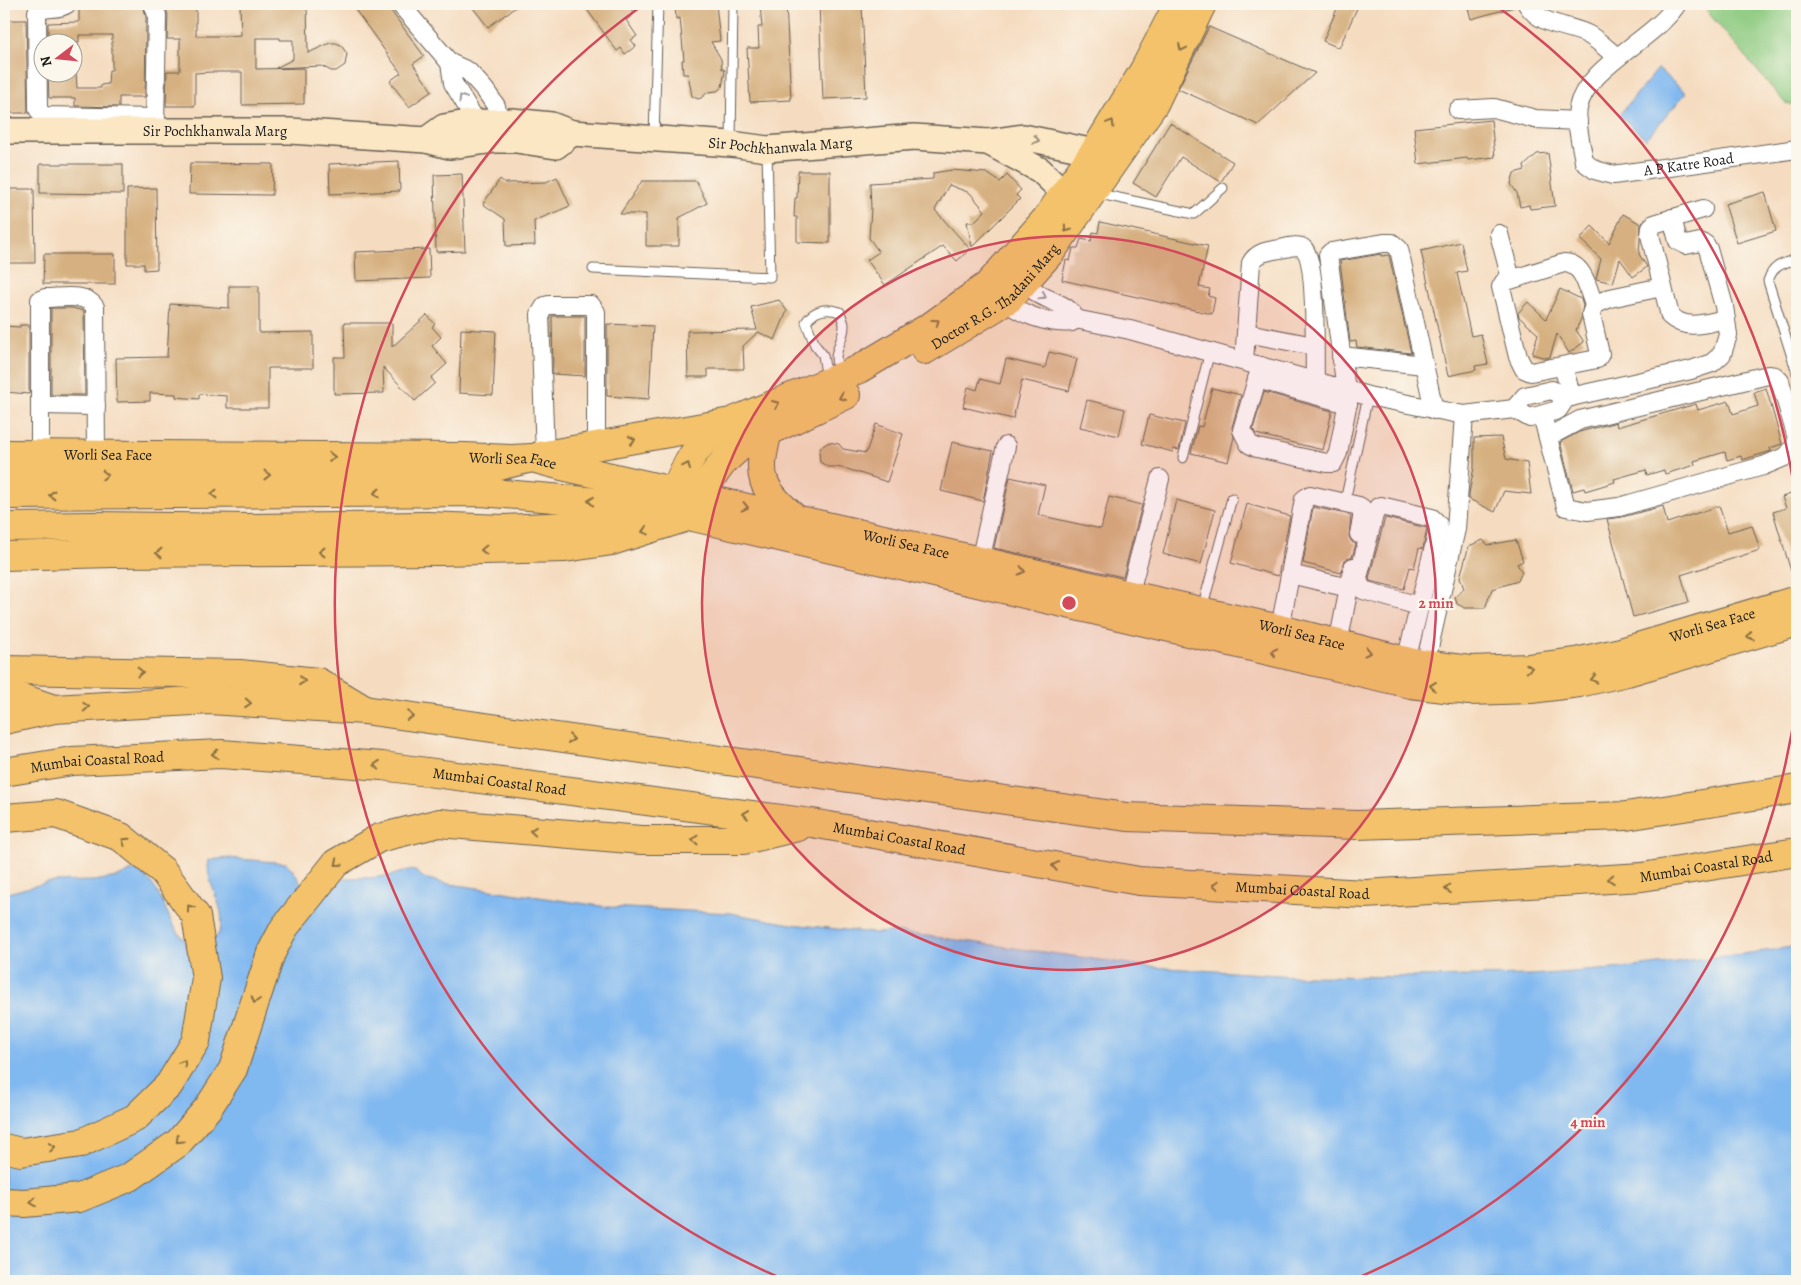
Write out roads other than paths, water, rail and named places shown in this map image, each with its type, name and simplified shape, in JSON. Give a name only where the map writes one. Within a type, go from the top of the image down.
[{"type":"main road","name":"Doctor R.G. Thadani Marg","points":[[676,504],[744,443],[817,407],[863,388],[905,352],[996,293],[1016,273],[1051,252],[1103,158],[1144,70],[1178,4]]},
{"type":"main road","name":"Doctor R.G. Thadani Marg","points":[[1103,158],[1154,104],[1202,4]]},
{"type":"main road","name":"Doctor R.G. Thadani Marg","points":[[731,422],[905,352]]},
{"type":"main road","points":[[4,472],[102,475],[457,476],[539,456],[731,422]]},
{"type":"main road","points":[[4,556],[565,548],[612,541],[676,504],[692,455],[706,439],[731,422]]},
{"type":"main road","points":[[768,432],[760,465],[762,478],[767,490],[796,519]]},
{"type":"main road","name":"Worli Sea Face","points":[[4,454],[466,457],[511,459],[539,456],[562,466],[676,504],[1410,684],[1469,691],[1531,689],[1579,683],[1627,672],[1797,622]]},
{"type":"main road","name":"Worli Sea Face","points":[[4,496],[481,492],[676,504],[796,519],[1280,629],[1415,663],[1470,670],[1529,668],[1576,662],[1622,652],[1797,600]]},
{"type":"main road","points":[[4,528],[96,526],[249,528],[427,526],[503,529],[593,525],[676,504]]},
{"type":"main road","points":[[4,670],[240,674],[318,682],[364,710]]},
{"type":"main road","points":[[4,692],[54,708]]},
{"type":"main road","points":[[4,720],[54,708],[210,700],[364,710],[1127,817],[1357,825],[1626,816],[1797,789]]},
{"type":"main road","name":"Mumbai Coastal Road","points":[[4,772],[72,761],[220,754],[382,766],[812,823],[1139,881],[1365,894],[1642,877],[1797,852]]},
{"type":"main road","points":[[4,818],[56,814],[121,837],[163,870],[196,916],[206,978],[196,1041],[169,1085],[135,1118],[82,1143],[21,1152],[4,1148]]},
{"type":"main road","points":[[4,1202],[24,1203],[79,1198],[130,1177],[178,1143],[208,1108],[233,1069],[271,953],[284,928],[336,863],[379,838],[438,823],[640,840],[744,840],[812,823]]},
{"type":"street","points":[[67,4],[58,8],[44,8],[36,12],[38,109],[40,113],[43,116],[156,124],[157,15],[153,4]]},
{"type":"street","points":[[400,4],[450,63],[468,71],[485,90],[496,106],[491,132]]},
{"type":"street","points":[[1527,4],[1533,13],[1560,26],[1589,35],[1617,58]]},
{"type":"street","points":[[1458,110],[1494,108],[1535,119],[1578,121],[1578,108],[1587,87],[1617,58],[1665,19],[1677,4]]},
{"type":"street","points":[[450,63],[453,83],[491,132]]},
{"type":"street","name":"Sir Pochkhanwala Marg","points":[[4,131],[156,124],[426,140],[449,146],[491,132],[512,121],[551,125],[572,133],[731,144],[767,149],[914,138],[988,142],[1023,137],[1103,158]]},
{"type":"street","name":"A P Katre Road","points":[[1578,121],[1584,162],[1595,170],[1612,175],[1797,149]]},
{"type":"street","name":"Sir Pochkhanwala Marg","points":[[988,142],[1040,170],[1080,197]]},
{"type":"street","points":[[1703,209],[1654,224],[1650,230],[1650,235],[1670,316],[1676,322],[1694,326],[1726,319]]},
{"type":"street","points":[[1514,409],[1525,396],[1552,390],[1569,397],[1691,370],[1712,363],[1722,354],[1728,335],[1726,319],[1708,249],[1705,244],[1700,242],[1686,245],[1678,241],[1672,218]]},
{"type":"street","points":[[1498,234],[1511,279]]},
{"type":"street","points":[[1259,372],[1242,430],[1249,444],[1257,448],[1333,463],[1338,453],[1348,395],[1328,256],[1331,252],[1392,243],[1399,249],[1434,410]]},
{"type":"street","points":[[1244,361],[1250,272],[1253,259],[1257,254],[1270,250],[1297,246],[1306,252],[1313,281],[1315,381]]},
{"type":"street","points":[[1564,263],[1570,263],[1581,272],[1594,305],[1591,314],[1600,354],[1599,357],[1592,362],[1563,367],[1531,372],[1524,369],[1518,357],[1501,291],[1504,282],[1511,279],[1564,263]]},
{"type":"street","points":[[1016,273],[1040,295],[1063,306],[1074,314],[1075,319]]},
{"type":"street","points":[[1594,305],[1610,298],[1662,287]]},
{"type":"street","points":[[996,293],[1011,306],[1050,321],[1063,323],[1072,322],[1075,319],[1130,330],[1244,361],[1259,372],[1348,395],[1368,396],[1464,416],[1514,409],[1530,418],[1558,410],[1569,397]]},
{"type":"street","points":[[40,454],[40,300],[45,298],[82,298],[91,301],[95,306],[96,455]]},
{"type":"street","points":[[539,456],[540,314],[545,306],[549,305],[590,305],[596,312],[596,446]]},
{"type":"street","points":[[1246,333],[1314,346]]},
{"type":"street","points":[[1341,356],[1424,365]]},
{"type":"street","points":[[1563,367],[1569,397]]},
{"type":"street","points":[[1259,372],[1315,381],[1348,395]]},
{"type":"street","points":[[1542,415],[1548,438],[1566,507],[1587,511],[1619,508],[1763,466],[1787,456],[1796,443],[1796,436],[1780,381],[1775,376],[1768,375],[1580,420],[1548,438]]},
{"type":"street","points":[[40,405],[96,406]]},
{"type":"street","points":[[1415,663],[1456,529],[1464,416]]},
{"type":"street","points":[[980,561],[1006,446]]},
{"type":"street","points":[[1130,596],[1160,479]]},
{"type":"street","points":[[1280,629],[1302,508],[1306,496],[1310,495],[1359,506],[1362,508],[1362,519],[1338,644]]},
{"type":"street","points":[[1415,663],[1419,606],[1438,524],[1432,518],[1381,506],[1378,507],[1374,515],[1358,578],[1360,585],[1363,590],[1419,606]]},
{"type":"street","points":[[1290,574],[1349,588]]},
{"type":"lane","points":[[654,140],[658,4]]},
{"type":"lane","points":[[731,144],[732,4]]},
{"type":"lane","points":[[593,269],[770,277],[767,149]]},
{"type":"lane","points":[[1080,197],[1194,214],[1223,188]]},
{"type":"lane","points":[[1797,259],[1782,264],[1771,272],[1768,281],[1797,373]]},
{"type":"lane","points":[[832,309],[840,312],[844,322],[843,331],[836,350],[837,369],[835,380],[806,322],[811,314],[820,310],[832,309]]},
{"type":"lane","points":[[1183,458],[1210,351]]},
{"type":"lane","points":[[1347,492],[1368,396]]},
{"type":"lane","points":[[1201,612],[1232,498]]},
{"type":"water","points":[[1658,69],[1686,93],[1646,139],[1619,115]]},
{"type":"water","points":[[228,858],[286,863],[303,886],[336,882],[344,878],[370,878],[393,875],[409,870],[415,871],[424,878],[443,883],[607,907],[730,913],[791,924],[873,933],[896,932],[1151,967],[1294,976],[1419,977],[1532,975],[1626,968],[1797,946],[1797,1281],[4,1281],[4,894],[49,882],[93,881],[118,877],[133,870],[148,879],[174,926],[189,945],[205,944],[212,942],[217,936],[221,927],[222,917],[210,879],[208,870],[209,860]]}]
